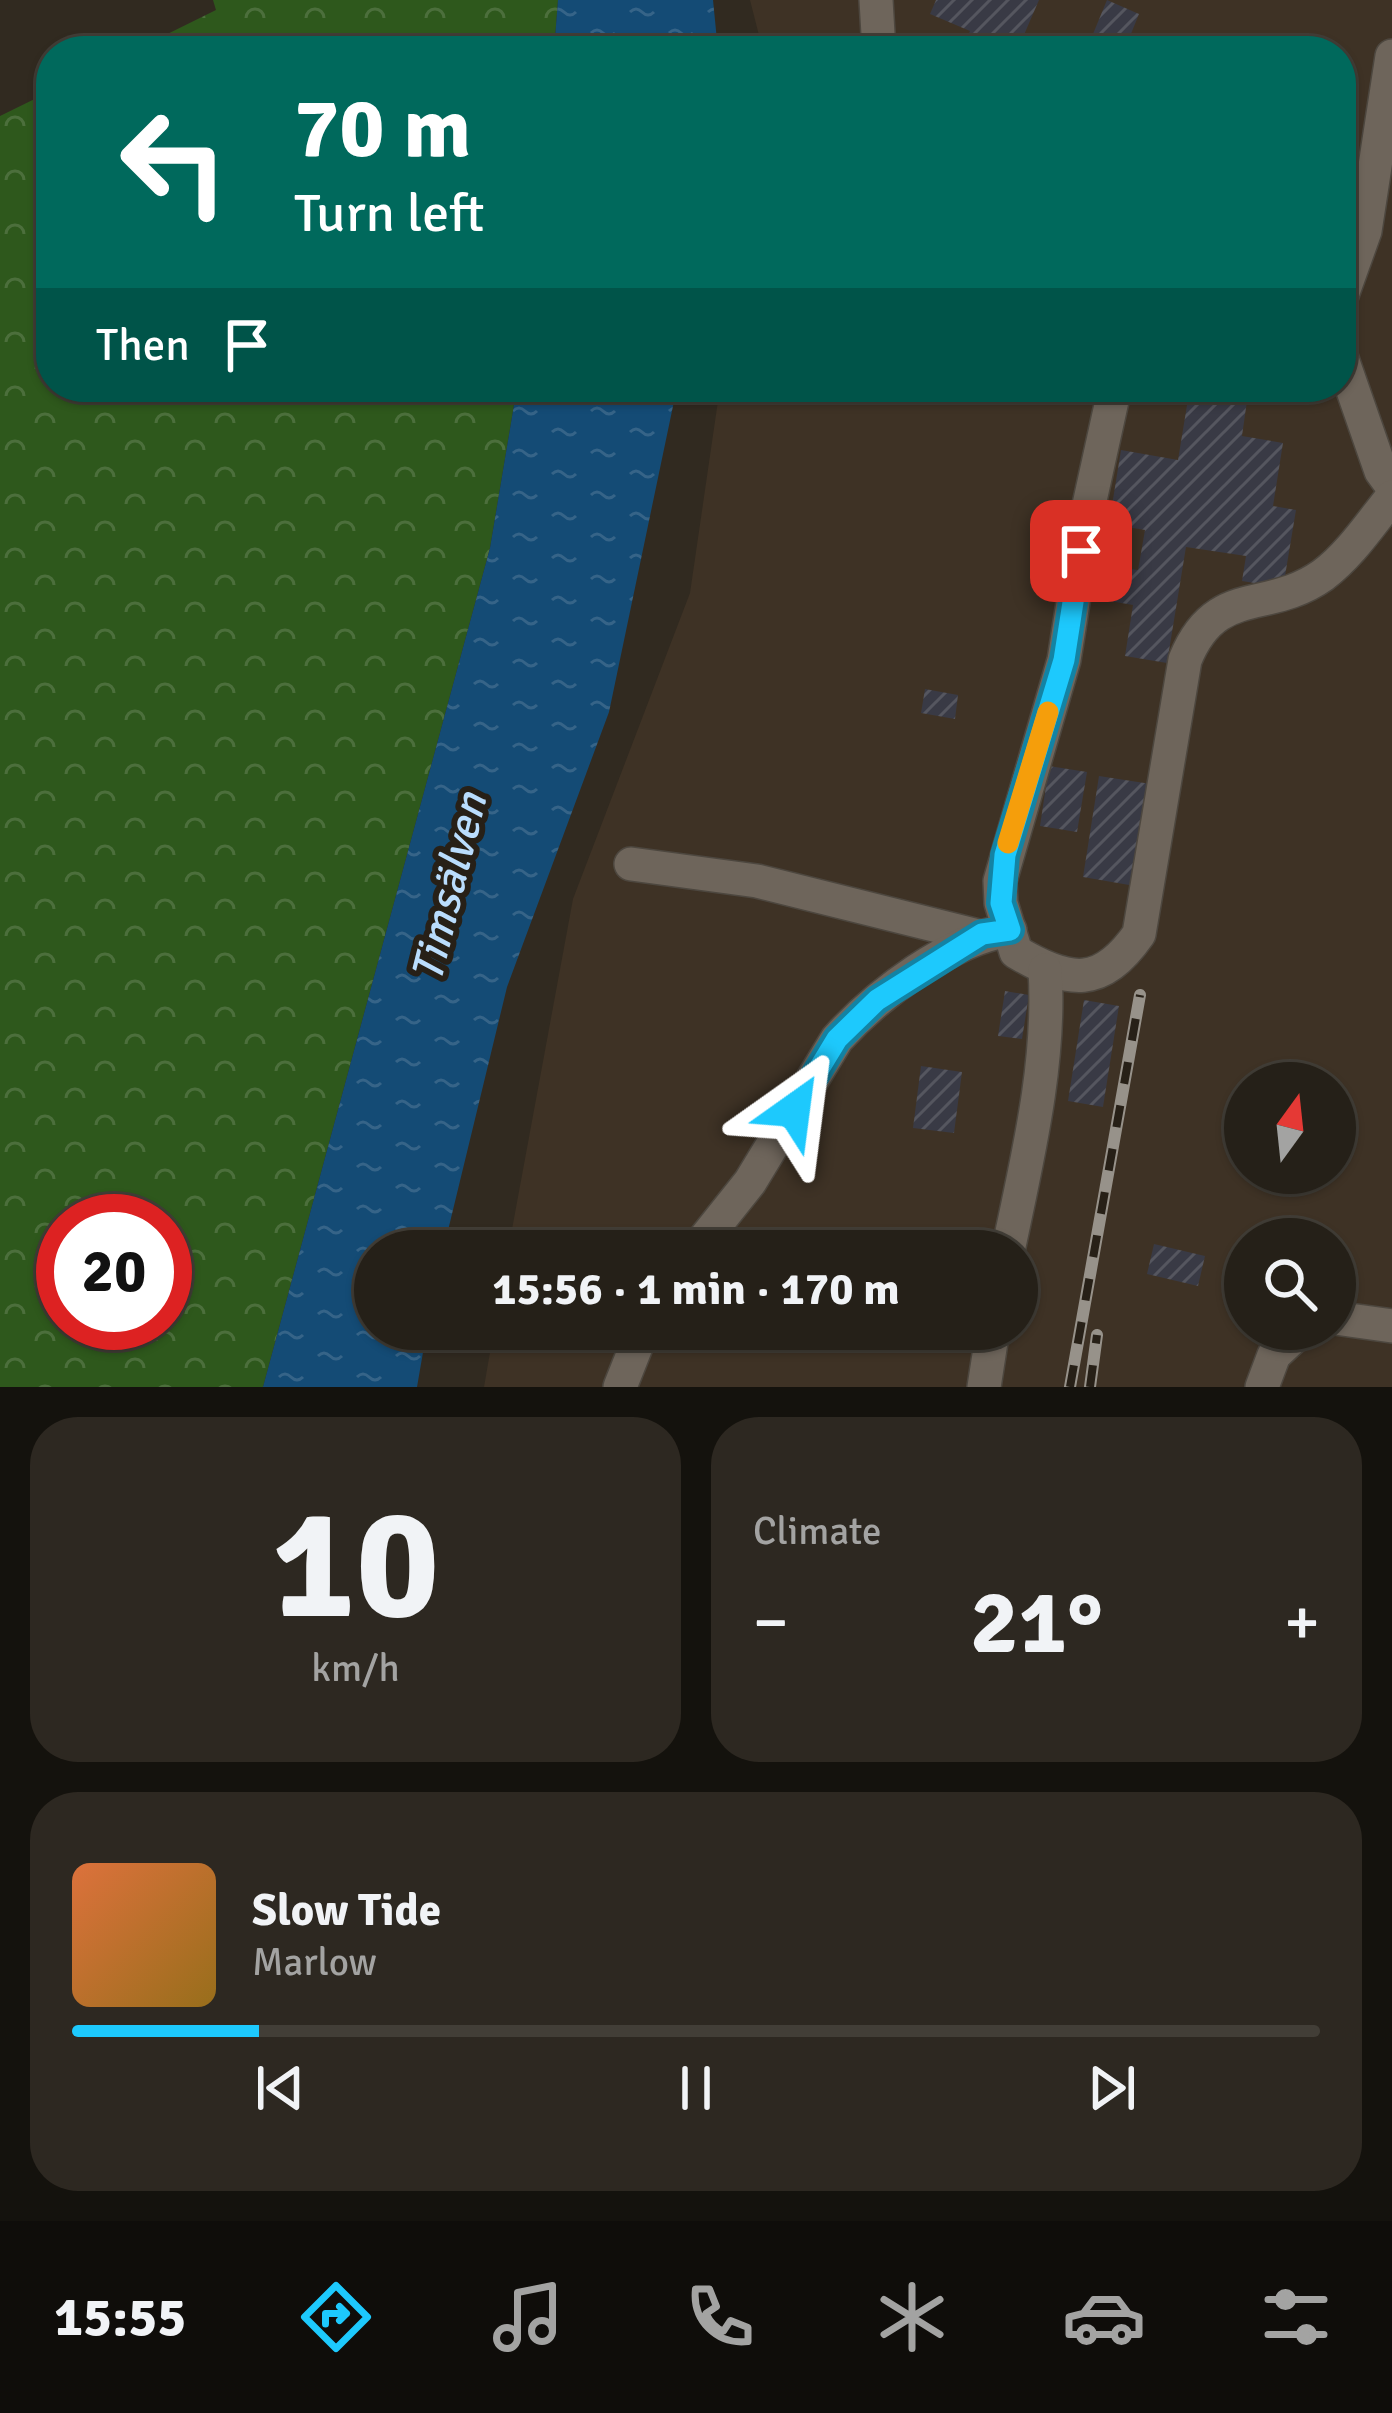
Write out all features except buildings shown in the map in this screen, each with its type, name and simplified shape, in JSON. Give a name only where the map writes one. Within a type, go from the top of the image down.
[{"type":"lane","points":[[877,0],[878,36]]},
{"type":"lane","points":[[1356,256],[1384,164],[1392,56]]},
{"type":"lane","points":[[1356,400],[1381,472],[1392,486]]},
{"type":"lane","points":[[712,1230],[751,1182],[837,1039],[877,1000],[994,933],[1005,855],[1064,660],[1087,514],[1112,402]]},
{"type":"lane","points":[[631,864],[757,881],[994,933],[1045,970],[1086,978],[1119,963],[1139,934],[1185,660],[1197,629],[1222,611],[1271,598],[1321,576],[1392,496]]},
{"type":"lane","points":[[1012,1230],[1040,1075],[1048,1011],[1045,970]]},
{"type":"lane","points":[[1356,1321],[1392,1326]]},
{"type":"lane","points":[[620,1387],[635,1350]]},
{"type":"lane","points":[[984,1387],[990,1350]]},
{"type":"lane","points":[[1262,1387],[1279,1350]]},
{"type":"shaded area","points":[[750,0],[1392,0],[1392,1387],[484,1387],[490,1350],[1038,1350],[1038,1230],[512,1230],[573,899],[690,593],[718,402],[1356,402],[1356,36],[759,36]]},
{"type":"green space","points":[[213,0],[558,0],[555,36],[163,36],[216,10]]},
{"type":"green space","points":[[36,98],[36,402],[514,402],[490,548],[263,1387],[0,1387],[0,116]]},
{"type":"water","points":[[558,0],[713,0],[717,36],[555,36]]},
{"type":"water","name":"Timsälven","points":[[514,402],[674,402],[609,712],[507,987],[448,1230],[354,1230],[354,1350],[423,1350],[417,1387],[263,1387],[490,548]]},
{"type":"railway","points":[[1070,1387],[1140,995]]},
{"type":"railway","points":[[1090,1387],[1097,1335]]},
{"type":"slow traffic","points":[[1008,843],[1048,712]]},
{"type":"route","points":[[794,1110],[837,1039],[877,1000],[982,934],[1010,930],[1000,881],[1064,660],[1081,551]]}]
